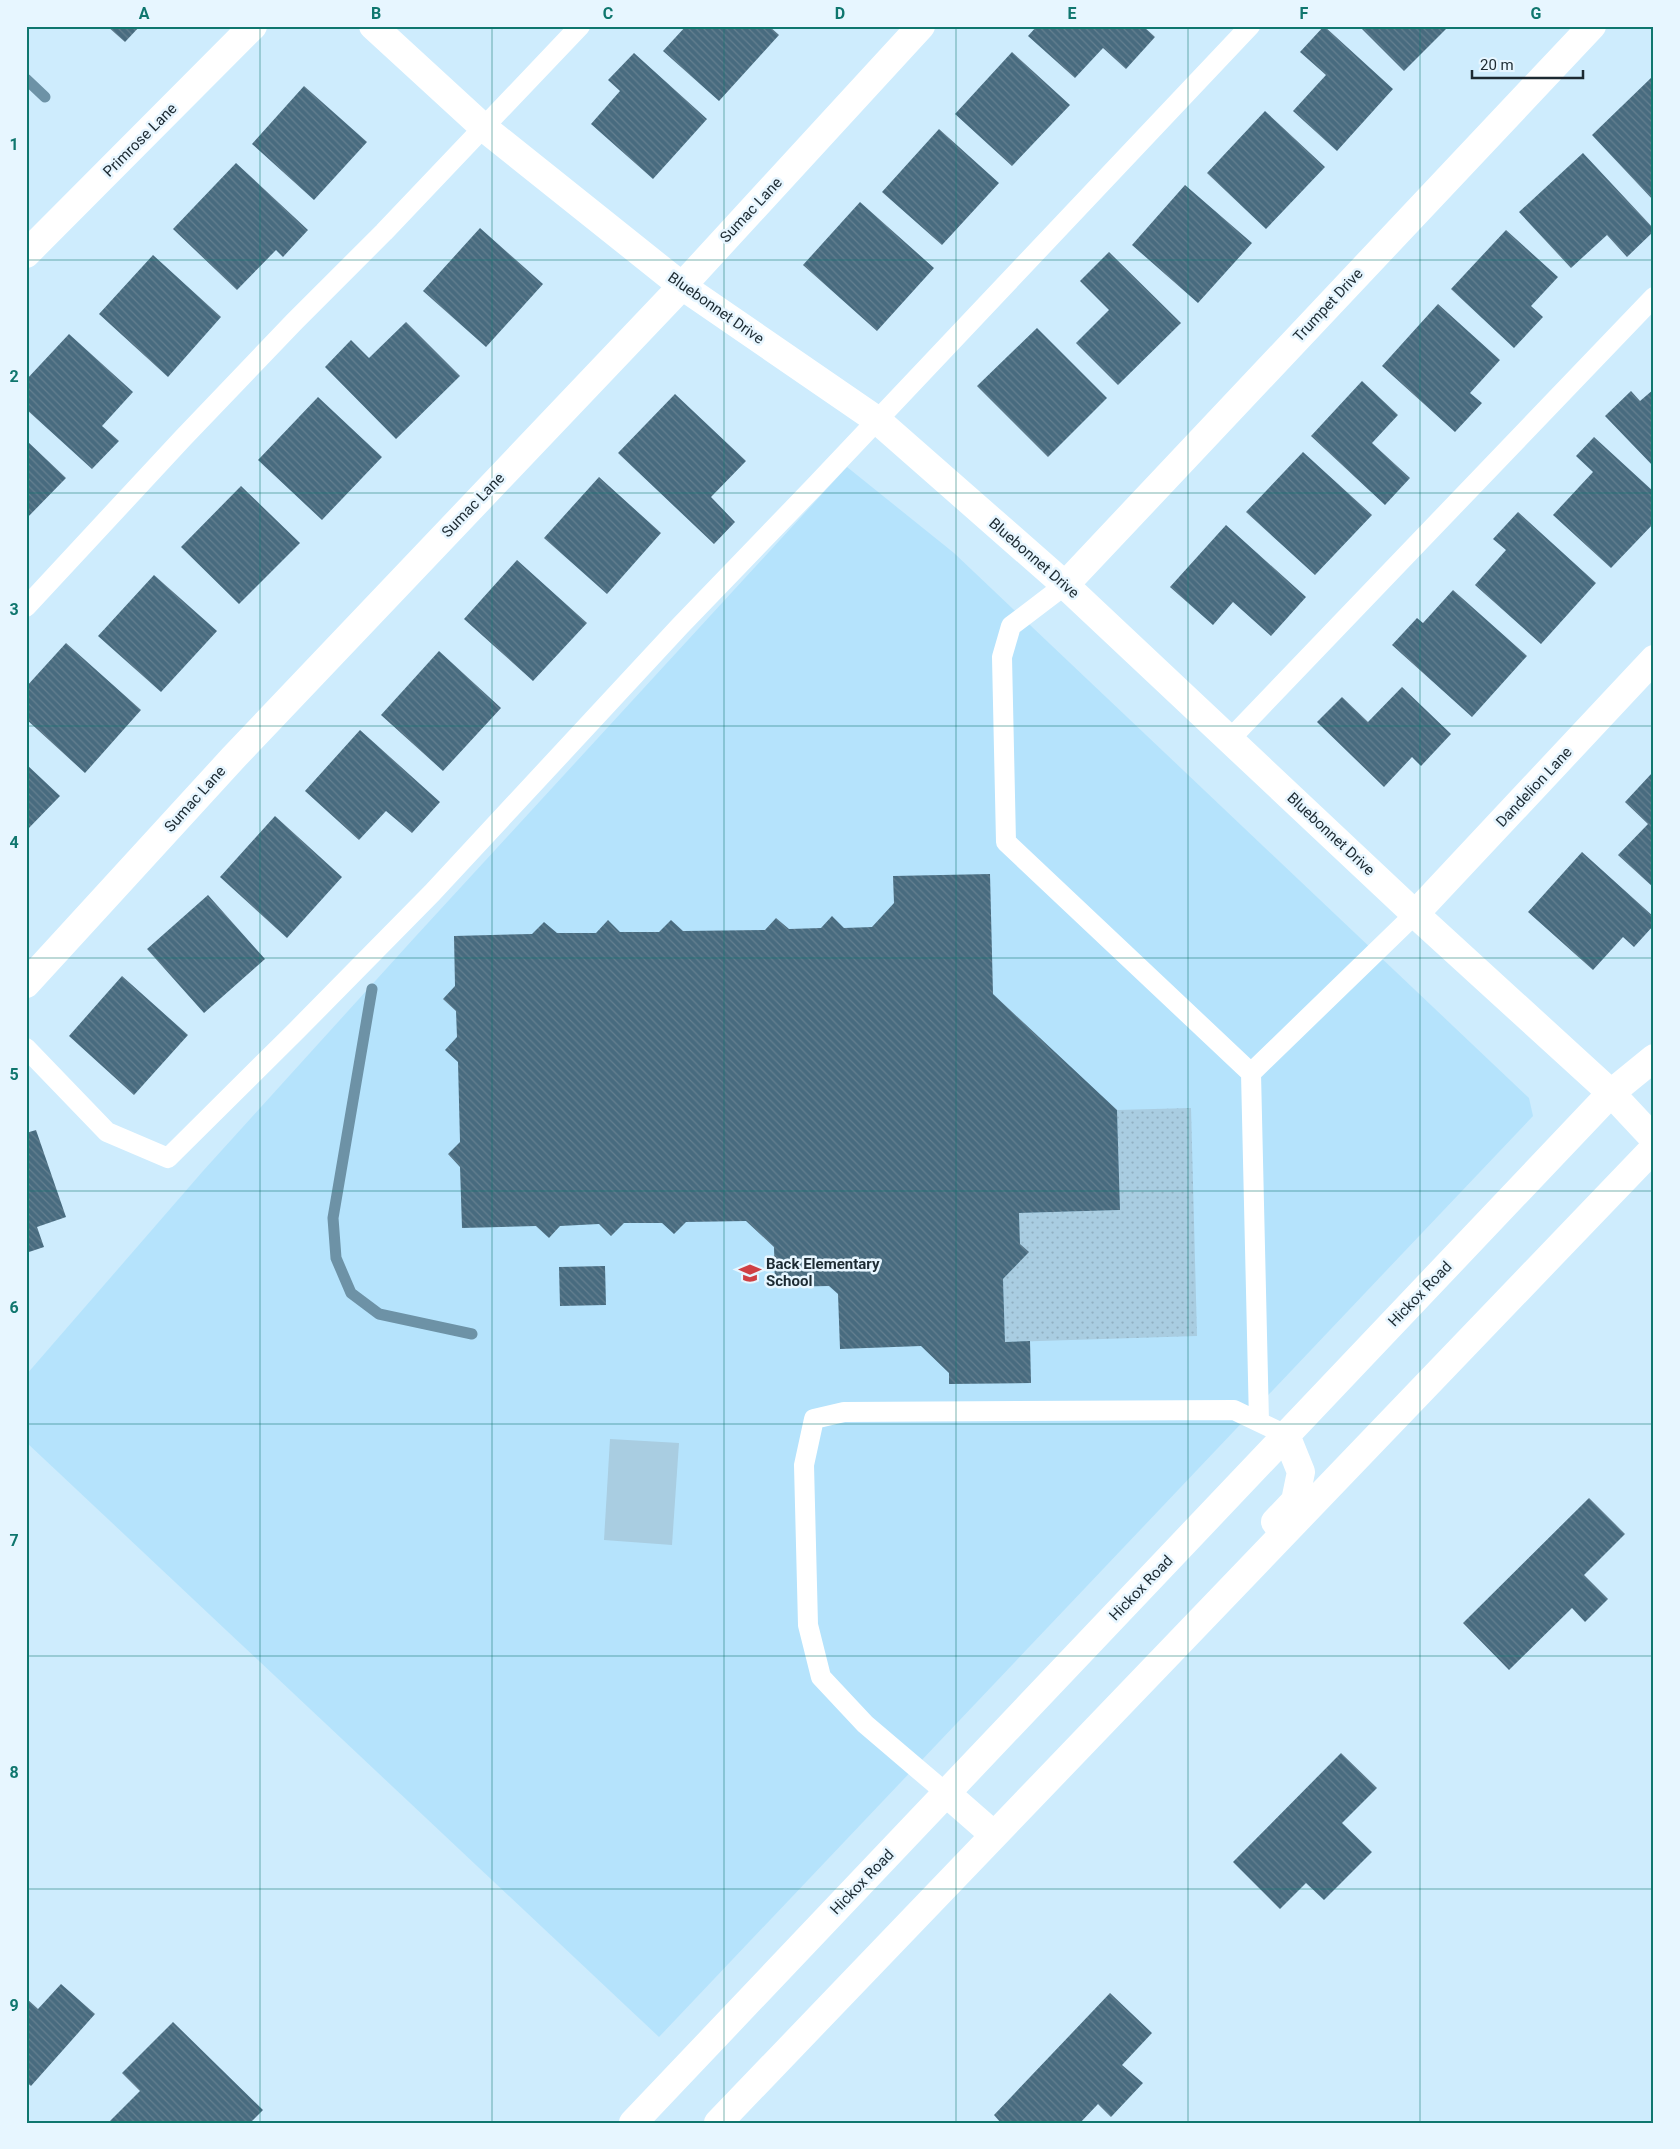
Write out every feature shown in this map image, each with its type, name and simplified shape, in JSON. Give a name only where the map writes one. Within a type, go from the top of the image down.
[{"type":"street","name":"Primrose Lane","points":[[26,254],[253,26]]},
{"type":"street","name":"Bluebonnet Drive","points":[[373,26],[483,127],[682,286],[876,420],[1065,585],[1415,914],[1611,1093],[1654,1139]]},
{"type":"street","name":"Sumac Lane","points":[[26,984],[233,758],[682,286],[921,26]]},
{"type":"street","name":"Trumpet Drive","points":[[1065,585],[1592,26]]},
{"type":"street","name":"Dandelion Lane","points":[[1415,914],[1654,659]]},
{"type":"street","name":"Hickox Road","points":[[633,2123],[1611,1093],[1654,1058]]},
{"type":"street","points":[[718,2123],[1654,1148]]},
{"type":"street","points":[[1060,1768],[1066,1737],[1295,1501],[1301,1472],[1286,1436]]},
{"type":"street","points":[[946,1793],[994,1835]]},
{"type":"lane","points":[[26,607],[287,329],[384,232],[580,26]]},
{"type":"lane","points":[[26,1048],[107,1132],[168,1158],[432,893],[673,633],[1250,26]]},
{"type":"lane","points":[[1230,739],[1654,297]]},
{"type":"lane","points":[[1065,585],[1011,626],[1002,657],[1006,842],[1251,1072],[1259,1422]]},
{"type":"lane","points":[[1251,1072],[1415,914]]},
{"type":"lane","points":[[946,1793],[865,1724],[821,1677],[808,1625],[804,1465],[814,1419],[844,1412],[1234,1410],[1286,1436]]},
{"type":"shaded area","name":"Back Elementary School","points":[[847,467],[954,553],[1529,1098],[1533,1116],[659,2037],[26,1442],[26,1375],[203,1171]]},
{"type":"shaded area","points":[[1191,1108],[1197,1336],[1005,1342],[1003,1279],[1028,1252],[1020,1244],[1019,1213],[1120,1210],[1117,1110]]},
{"type":"shaded area","points":[[610,1439],[679,1443],[672,1545],[604,1540]]},
{"type":"building","points":[[107,26],[140,26],[125,42]]},
{"type":"building","points":[[686,26],[769,26],[779,35],[719,101],[663,51]]},
{"type":"building","points":[[1037,26],[1143,26],[1155,37],[1126,69],[1103,48],[1075,78],[1028,36]]},
{"type":"building","points":[[1324,26],[1393,89],[1337,151],[1293,111],[1326,75],[1300,52]]},
{"type":"building","points":[[1359,26],[1449,26],[1404,71]]},
{"type":"building","points":[[1012,52],[1070,105],[1012,166],[955,114]]},
{"type":"building","points":[[634,53],[707,119],[653,179],[591,124],[620,91],[608,80]]},
{"type":"building","points":[[1652,77],[1654,79],[1654,201],[1592,135]]},
{"type":"building","points":[[304,86],[367,142],[314,200],[252,144]]},
{"type":"building","points":[[1265,111],[1325,167],[1266,229],[1207,173]]},
{"type":"building","points":[[939,129],[999,183],[942,245],[882,192]]},
{"type":"building","points":[[1583,153],[1654,231],[1627,257],[1607,235],[1571,268],[1519,212]]},
{"type":"building","points":[[236,163],[308,230],[283,257],[276,250],[237,290],[173,229]]},
{"type":"building","points":[[1185,185],[1252,243],[1198,303],[1132,245]]},
{"type":"building","points":[[860,202],[934,268],[877,331],[803,265]]},
{"type":"building","points":[[480,228],[543,284],[486,347],[423,291]]},
{"type":"building","points":[[1506,230],[1558,277],[1531,306],[1543,317],[1514,348],[1451,289]]},
{"type":"building","points":[[1109,252],[1181,323],[1118,385],[1076,343],[1109,310],[1080,281]]},
{"type":"building","points":[[153,255],[221,317],[168,377],[99,314]]},
{"type":"building","points":[[1438,304],[1500,360],[1470,393],[1482,403],[1455,432],[1382,366]]},
{"type":"building","points":[[406,322],[460,376],[396,439],[325,367],[351,340],[369,358]]},
{"type":"building","points":[[1037,328],[1107,398],[1048,457],[977,386]]},
{"type":"building","points":[[69,334],[133,392],[102,426],[119,441],[92,469],[26,409],[26,380]]},
{"type":"building","points":[[1362,381],[1398,415],[1372,443],[1410,478],[1385,505],[1311,436]]},
{"type":"building","points":[[1654,389],[1654,467],[1605,416],[1631,391],[1640,401]]},
{"type":"building","points":[[675,394],[746,461],[711,497],[735,522],[714,544],[618,453]]},
{"type":"building","points":[[318,397],[382,457],[322,520],[258,460]]},
{"type":"building","points":[[1594,437],[1654,492],[1654,523],[1611,568],[1553,515],[1593,472],[1576,456]]},
{"type":"building","points":[[26,440],[66,478],[26,519]]},
{"type":"building","points":[[1303,452],[1372,515],[1315,575],[1246,512]]},
{"type":"building","points":[[599,477],[661,533],[607,594],[544,538]]},
{"type":"building","points":[[241,486],[300,543],[239,604],[181,547]]},
{"type":"building","points":[[1518,512],[1596,583],[1541,644],[1475,585],[1506,550],[1493,539]]},
{"type":"building","points":[[1226,525],[1306,597],[1271,636],[1233,602],[1213,625],[1170,587]]},
{"type":"building","points":[[517,560],[587,623],[533,681],[464,619]]},
{"type":"building","points":[[154,575],[217,631],[161,692],[98,636]]},
{"type":"building","points":[[1453,590],[1527,656],[1472,717],[1392,645],[1417,618],[1423,623]]},
{"type":"building","points":[[66,643],[141,710],[85,773],[26,719],[26,687]]},
{"type":"building","points":[[439,651],[501,708],[443,771],[381,715]]},
{"type":"building","points":[[1402,687],[1451,734],[1421,766],[1412,757],[1384,787],[1317,722],[1342,697],[1368,722]]},
{"type":"building","points":[[360,730],[440,802],[412,833],[386,811],[359,840],[305,791]]},
{"type":"building","points":[[26,764],[60,796],[26,831]]},
{"type":"building","points":[[1652,773],[1654,774],[1654,888],[1618,855],[1648,824],[1625,802]]},
{"type":"building","points":[[275,816],[342,877],[287,938],[220,877]]},
{"type":"building","points":[[1582,852],[1654,917],[1654,925],[1634,947],[1623,937],[1593,970],[1528,912]]},
{"type":"building","points":[[990,874],[993,994],[1117,1110],[1120,1210],[1019,1213],[1020,1244],[1029,1252],[1003,1279],[1005,1342],[1030,1341],[1031,1383],[949,1384],[949,1373],[921,1346],[840,1349],[838,1294],[829,1286],[775,1287],[774,1247],[746,1221],[686,1222],[674,1234],[662,1223],[624,1223],[611,1236],[599,1224],[560,1226],[549,1238],[536,1226],[462,1228],[460,1167],[448,1154],[460,1142],[458,1062],[445,1050],[457,1037],[456,1011],[443,999],[455,986],[454,936],[532,934],[544,922],[557,933],[596,933],[608,920],[620,932],[659,932],[671,920],[683,931],[765,930],[776,918],[789,929],[821,928],[832,916],[844,928],[872,927],[894,903],[893,876]]},
{"type":"building","points":[[208,895],[265,959],[204,1013],[147,949]]},
{"type":"building","points":[[122,976],[188,1035],[134,1095],[69,1036]]},
{"type":"building","points":[[36,1130],[66,1217],[37,1227],[44,1247],[26,1253],[26,1133]]},
{"type":"building","points":[[605,1266],[606,1305],[560,1306],[559,1267]]},
{"type":"building","points":[[1589,1498],[1625,1534],[1584,1575],[1608,1599],[1585,1622],[1572,1608],[1509,1670],[1463,1623]]},
{"type":"building","points":[[1341,1753],[1377,1788],[1342,1823],[1372,1852],[1324,1900],[1306,1883],[1280,1909],[1233,1862]]},
{"type":"building","points":[[61,1984],[95,2014],[31,2086],[26,2082],[26,1998],[38,2009]]},
{"type":"building","points":[[1110,1993],[1152,2033],[1122,2065],[1143,2083],[1111,2117],[1098,2104],[1080,2123],[1001,2123],[994,2115]]},
{"type":"building","points":[[173,2022],[263,2110],[250,2123],[112,2123],[110,2121],[140,2091],[122,2073]]},
{"type":"waterway","points":[[26,79],[45,97]]},
{"type":"waterway","points":[[372,989],[333,1218],[336,1258],[351,1293],[379,1314],[472,1334]]},
{"type":"place","name":"Back Elementary School","points":[[750,1273]]}]
